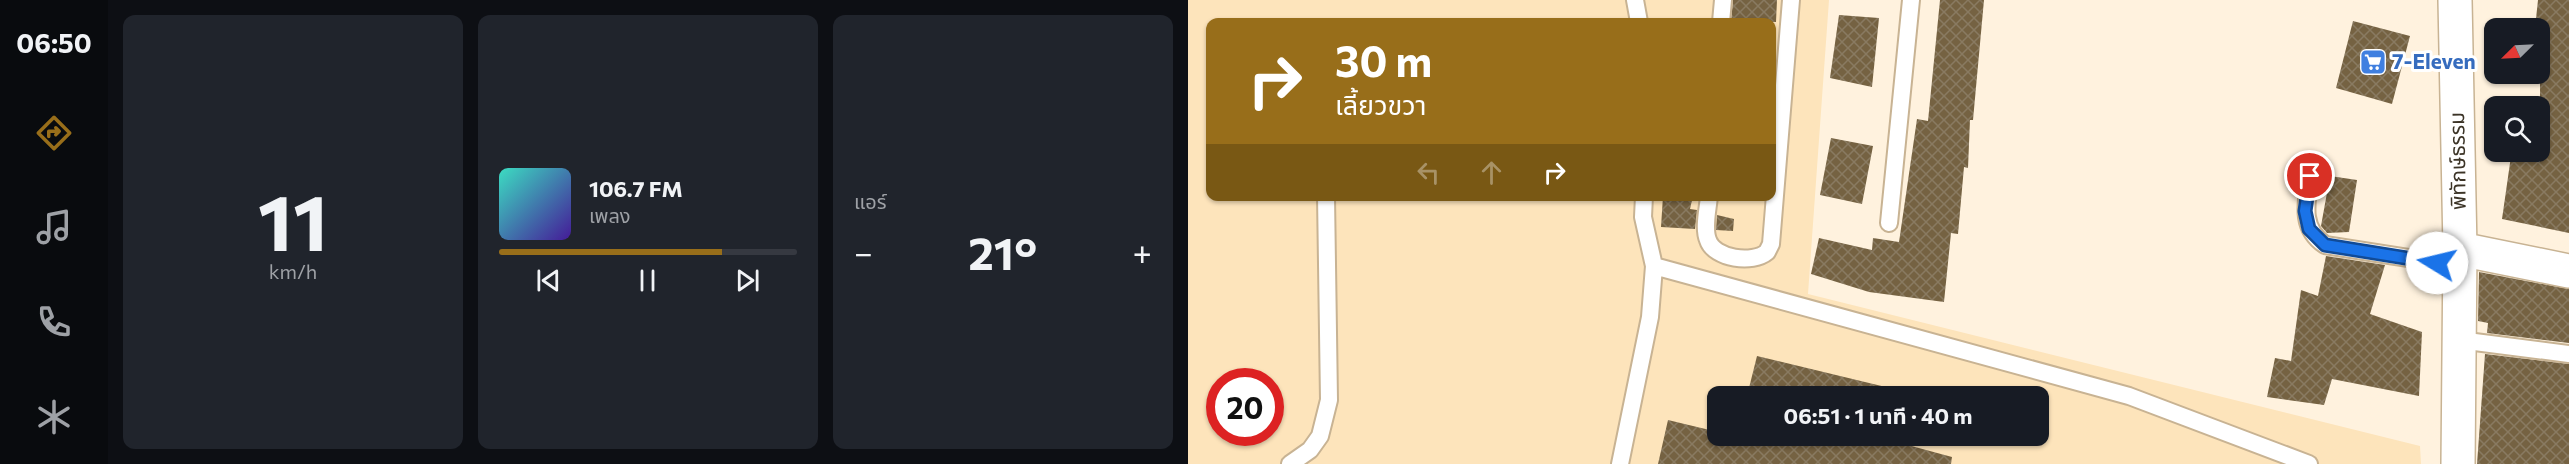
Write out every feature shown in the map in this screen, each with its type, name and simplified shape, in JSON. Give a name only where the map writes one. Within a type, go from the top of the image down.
[{"type":"street","name":"พิทักษ์ธรรม","points":[[2452,1],[2460,258],[2458,464]]},
{"type":"street","points":[[2460,258],[2569,271]]},
{"type":"lane","points":[[1635,0],[1638,18]]},
{"type":"lane","points":[[1721,18],[1723,0]]},
{"type":"lane","points":[[1776,183],[1791,0]]},
{"type":"lane","points":[[1889,223],[1911,0]]},
{"type":"lane","points":[[2310,176],[2305,211],[2309,229],[2325,245],[2460,258]]},
{"type":"lane","points":[[1290,464],[1310,450],[1320,436],[1329,400],[1326,201]]},
{"type":"lane","points":[[1620,464],[1650,317],[1654,266],[1643,217],[1644,201]]},
{"type":"lane","points":[[1709,201],[1706,235],[1708,243],[1720,252],[1734,257],[1752,259],[1767,252],[1771,244],[1775,201]]},
{"type":"lane","points":[[1654,266],[2129,396],[2309,464]]},
{"type":"lane","points":[[2459,340],[2569,354]]},
{"type":"shaded area","points":[[1188,0],[1829,0],[1808,294],[2420,446],[2421,464],[1188,464]]},
{"type":"building","points":[[1733,0],[1777,0],[1776,22],[1776,18],[1731,18]]},
{"type":"building","points":[[1940,0],[1984,0],[1973,120],[1970,120],[1968,168],[1964,167],[1958,234],[1951,233],[1944,302],[1869,292],[1811,274],[1819,238],[1872,250],[1873,238],[1899,242],[1917,119],[1928,121]]},
{"type":"building","points":[[2538,0],[2569,0],[2569,233],[2502,219],[2510,162],[2550,162],[2550,96],[2540,96],[2540,84],[2550,84],[2550,18],[2536,18]]},
{"type":"building","points":[[1839,15],[1879,18],[1872,87],[1830,78]]},
{"type":"building","name":"7-Eleven","points":[[2353,21],[2410,36],[2392,104],[2336,88]]},
{"type":"building","points":[[1831,138],[1873,146],[1862,204],[1820,195]]},
{"type":"building","points":[[2330,176],[2357,180],[2349,232],[2327,233],[2321,226]]},
{"type":"building","points":[[1663,201],[1692,201],[1690,209],[1697,210],[1695,229],[1661,227]]},
{"type":"building","points":[[1717,215],[1734,219],[1733,231],[1716,230]]},
{"type":"building","points":[[2326,256],[2385,265],[2370,314],[2422,332],[2419,396],[2332,379],[2324,405],[2267,397],[2275,358],[2291,361],[2301,290],[2318,296]]},
{"type":"building","points":[[2479,272],[2569,289],[2569,343],[2487,333],[2488,323],[2478,321]]},
{"type":"building","points":[[2485,354],[2569,364],[2569,464],[2477,464]]},
{"type":"building","points":[[1757,356],[1882,386],[1750,386]]},
{"type":"building","points":[[1668,420],[1707,429],[1707,446],[1911,446],[1952,457],[1951,464],[1658,464]]},
{"type":"place","name":"7-Eleven","points":[[2373,62]]},
{"type":"route","points":[[2310,176],[2305,211],[2309,229],[2316,239],[2325,245],[2437,263]]}]
